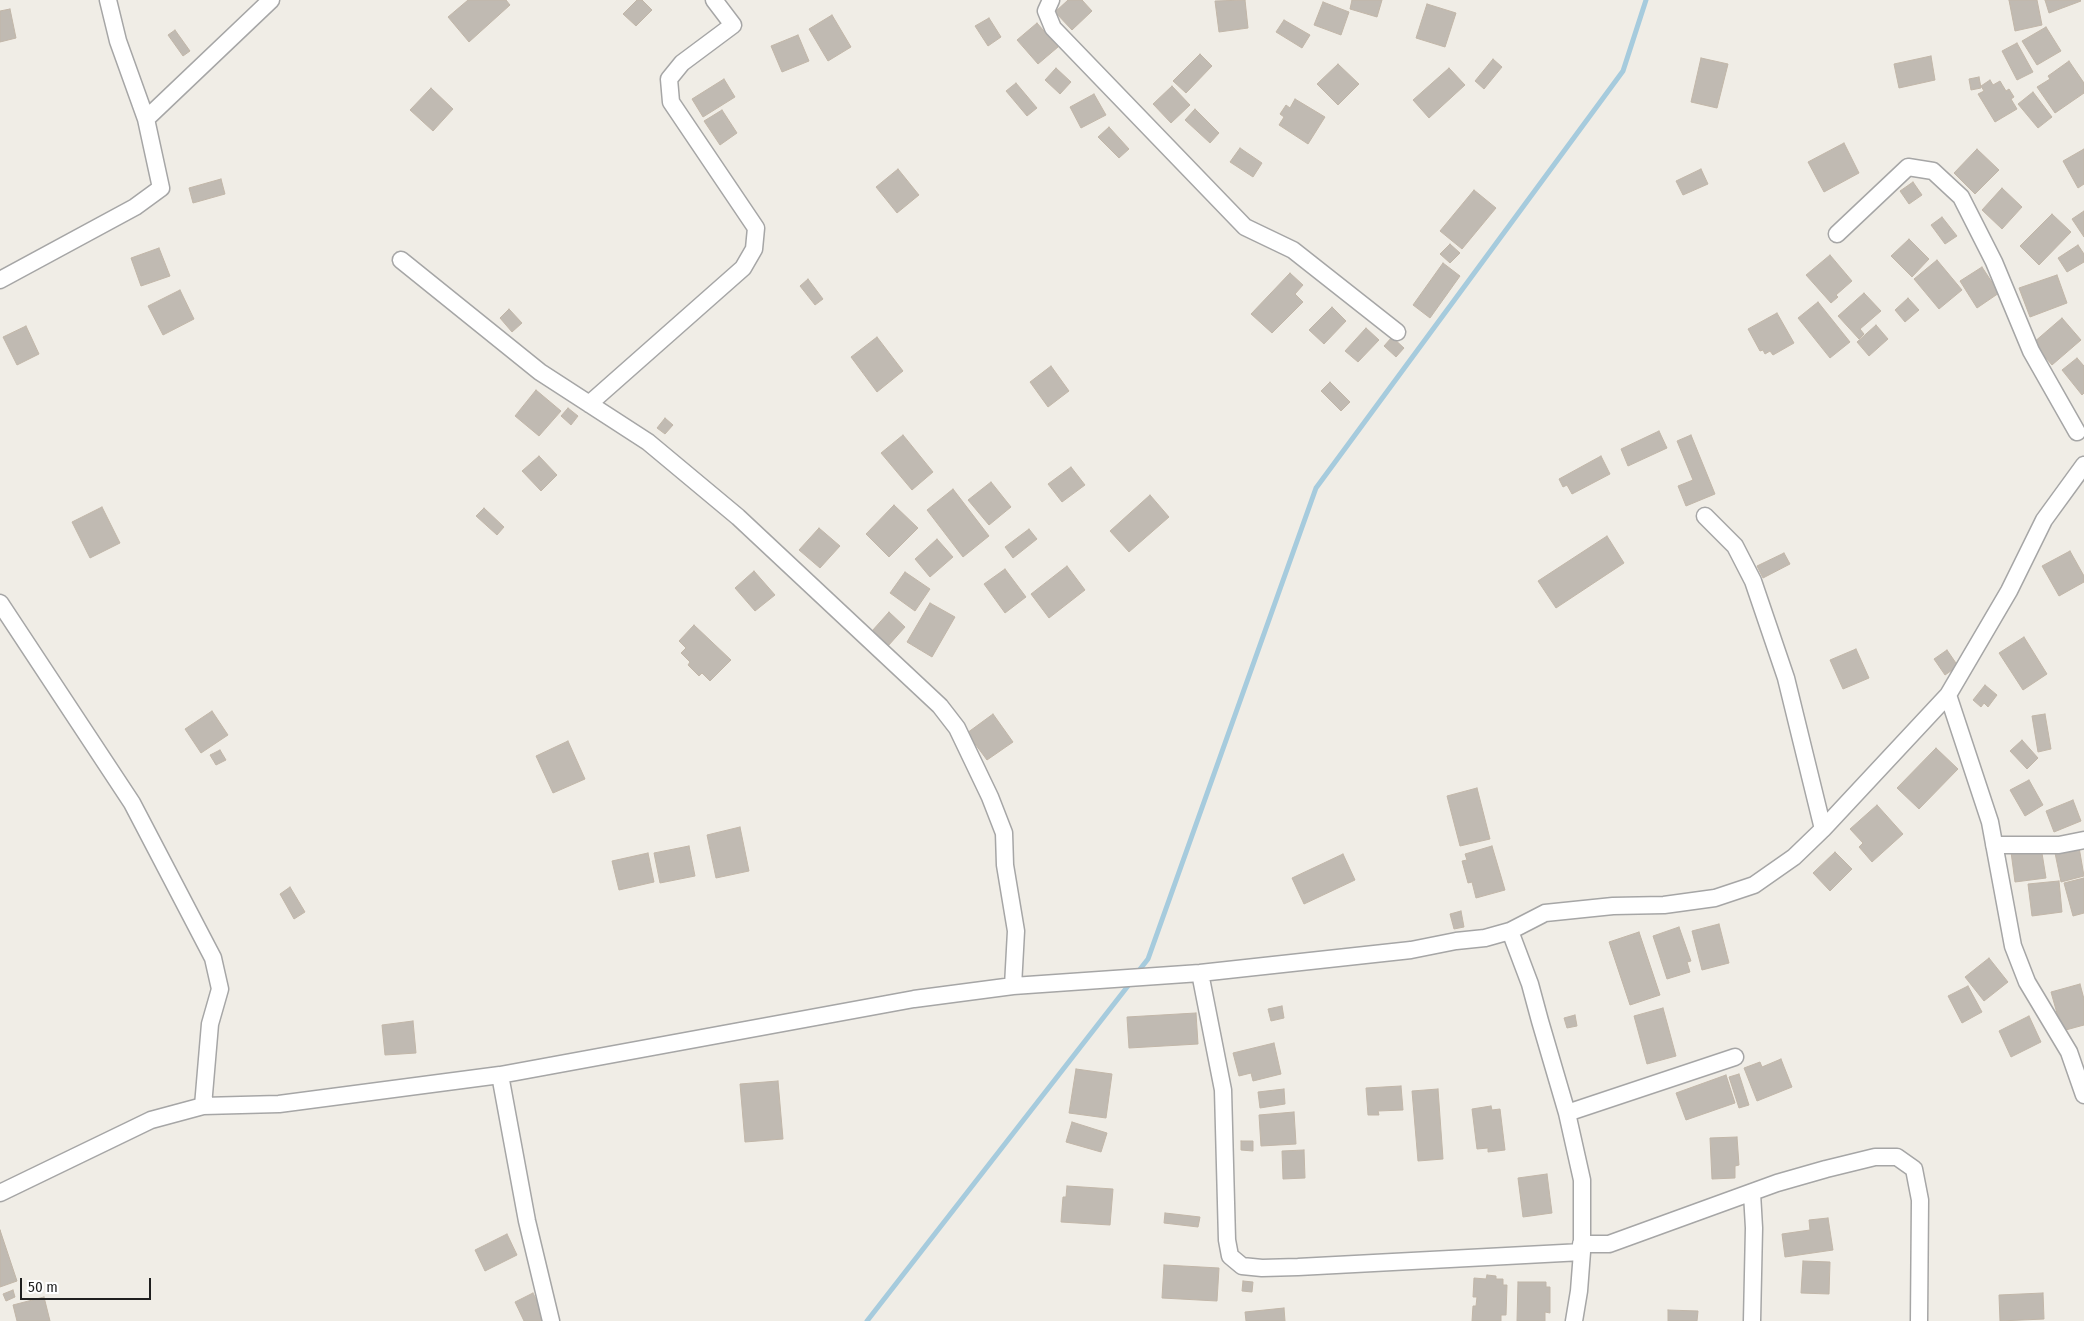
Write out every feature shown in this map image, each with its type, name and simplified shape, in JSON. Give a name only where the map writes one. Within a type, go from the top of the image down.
[{"type":"street","points":[[0,280],[135,207],[161,188],[146,118],[118,41],[108,0]]},
{"type":"street","points":[[146,118],[271,0]]},
{"type":"street","points":[[589,404],[743,268],[754,249],[756,228],[671,102],[669,79],[682,63],[733,25],[714,0]]},
{"type":"street","points":[[1051,0],[1046,11],[1053,28],[1246,227],[1293,250],[1397,332]]},
{"type":"street","points":[[1837,234],[1908,167],[1933,171],[1961,197],[1994,262],[2031,351],[2082,430]]},
{"type":"street","points":[[401,260],[540,372],[648,442],[738,517],[940,706],[957,728],[990,796],[1004,833],[1005,865],[1016,931],[1013,986]]},
{"type":"street","points":[[0,1194],[151,1120],[203,1106],[279,1104],[500,1075],[904,1000],[1013,986],[1200,973],[1411,950],[1456,941],[1485,938],[1510,931],[1545,913],[1613,906],[1664,905],[1715,898],[1754,885],[1794,857],[1823,829],[1948,695],[2009,591],[2044,520],[2084,465]]},
{"type":"street","points":[[1706,516],[1735,546],[1753,581],[1786,678],[1823,829]]},
{"type":"street","points":[[0,603],[132,802],[213,958],[220,989],[210,1024],[203,1106]]},
{"type":"street","points":[[1948,695],[1990,822],[2013,946],[2026,982],[2069,1052],[2084,1095]]},
{"type":"street","points":[[1994,845],[2059,845],[2084,840]]},
{"type":"street","points":[[1510,931],[1530,984],[1567,1113],[1582,1180],[1582,1248],[1574,1321]]},
{"type":"street","points":[[1200,973],[1223,1090],[1230,1256],[1242,1266],[1271,1268],[1582,1248],[1609,1244],[1777,1183],[1875,1157],[1897,1157],[1914,1170],[1920,1200],[1919,1321]]},
{"type":"street","points":[[1567,1113],[1735,1057]]},
{"type":"street","points":[[500,1075],[531,1209]]},
{"type":"street","points":[[500,1075],[527,1221],[551,1321]]},
{"type":"street","points":[[1752,1193],[1754,1228],[1752,1321]]},
{"type":"building","points":[[468,0],[506,0],[510,5],[469,42],[448,17]]},
{"type":"building","points":[[637,0],[642,0],[652,10],[636,26],[623,14]]},
{"type":"building","points":[[1068,0],[1082,0],[1092,11],[1072,30],[1055,12]]},
{"type":"building","points":[[1245,0],[1248,28],[1219,32],[1215,1]]},
{"type":"building","points":[[1352,0],[1382,0],[1377,17],[1350,9]]},
{"type":"building","points":[[2009,0],[2037,0],[2042,25],[2015,31]]},
{"type":"building","points":[[2045,0],[2080,0],[2081,1],[2049,13]]},
{"type":"building","points":[[1323,2],[1349,12],[1341,35],[1314,25]]},
{"type":"building","points":[[1427,4],[1456,13],[1445,47],[1416,38]]},
{"type":"building","points":[[10,9],[16,38],[0,42],[0,11]]},
{"type":"building","points":[[832,15],[851,47],[828,61],[809,29]]},
{"type":"building","points":[[989,18],[1001,37],[988,46],[975,26]]},
{"type":"building","points":[[1284,20],[1310,35],[1302,48],[1276,32]]},
{"type":"building","points":[[1037,23],[1058,47],[1038,64],[1017,40]]},
{"type":"building","points":[[2046,27],[2061,51],[2037,65],[2022,41]]},
{"type":"building","points":[[175,30],[190,51],[183,56],[168,35]]},
{"type":"building","points":[[798,35],[809,61],[782,72],[771,46]]},
{"type":"building","points":[[2017,43],[2033,72],[2017,80],[2002,51]]},
{"type":"building","points":[[1200,54],[1212,66],[1186,93],[1173,81]]},
{"type":"building","points":[[1931,56],[1935,80],[1899,88],[1894,64]]},
{"type":"building","points":[[1701,58],[1728,64],[1717,108],[1691,102]]},
{"type":"building","points":[[1493,59],[1502,67],[1484,89],[1475,81]]},
{"type":"building","points":[[2069,61],[2084,83],[2084,93],[2055,113],[2037,87],[2050,79],[2048,76]]},
{"type":"building","points":[[1338,64],[1359,84],[1338,105],[1317,84]]},
{"type":"building","points":[[1056,68],[1071,82],[1060,94],[1045,80]]},
{"type":"building","points":[[1449,68],[1465,85],[1429,118],[1413,100]]},
{"type":"building","points":[[1979,77],[1981,88],[1971,90],[1969,79]]},
{"type":"building","points":[[724,79],[735,97],[703,117],[692,99]]},
{"type":"building","points":[[1990,80],[1993,85],[2000,81],[2006,91],[2009,89],[2014,97],[2011,99],[2017,109],[1995,122],[1978,94],[1984,91],[1981,86]]},
{"type":"building","points":[[1016,83],[1037,108],[1027,116],[1006,91]]},
{"type":"building","points":[[1172,86],[1190,105],[1171,123],[1153,104]]},
{"type":"building","points":[[431,88],[453,109],[433,131],[410,110]]},
{"type":"building","points":[[2033,92],[2052,117],[2038,128],[2018,104]]},
{"type":"building","points":[[1094,94],[1106,115],[1081,128],[1070,107]]},
{"type":"building","points":[[1295,99],[1325,117],[1308,144],[1279,125],[1284,117],[1280,114],[1286,105],[1290,108]]},
{"type":"building","points":[[1195,109],[1219,133],[1210,143],[1185,120]]},
{"type":"building","points":[[722,110],[737,133],[720,145],[704,121]]},
{"type":"building","points":[[1109,127],[1129,149],[1119,158],[1098,137]]},
{"type":"building","points":[[1844,143],[1859,173],[1824,192],[1808,162]]},
{"type":"building","points":[[1240,148],[1262,163],[1253,177],[1230,162]]},
{"type":"building","points":[[1977,149],[1999,170],[1975,194],[1954,173]]},
{"type":"building","points":[[2084,149],[2084,184],[2078,188],[2063,161]]},
{"type":"building","points":[[898,169],[919,195],[897,213],[876,187]]},
{"type":"building","points":[[1701,169],[1708,184],[1683,195],[1676,181]]},
{"type":"building","points":[[221,179],[225,194],[193,203],[189,188]]},
{"type":"building","points":[[1913,182],[1922,195],[1909,204],[1900,191]]},
{"type":"building","points":[[2002,188],[2022,207],[2002,229],[1982,210]]},
{"type":"building","points":[[1474,190],[1496,208],[1462,249],[1440,231]]},
{"type":"building","points":[[2084,211],[2084,237],[2072,219]]},
{"type":"building","points":[[2052,214],[2071,232],[2039,265],[2020,246]]},
{"type":"building","points":[[1942,217],[1957,236],[1945,244],[1931,225]]},
{"type":"building","points":[[1909,239],[1929,259],[1912,277],[1891,256]]},
{"type":"building","points":[[1450,244],[1460,253],[1450,263],[1440,254]]},
{"type":"building","points":[[2078,245],[2084,254],[2084,262],[2067,272],[2058,258]]},
{"type":"building","points":[[159,248],[170,276],[141,286],[131,258]]},
{"type":"building","points":[[1830,255],[1852,281],[1836,295],[1838,297],[1831,303],[1806,275]]},
{"type":"building","points":[[1937,260],[1962,290],[1939,309],[1914,279]]},
{"type":"building","points":[[1443,263],[1460,276],[1430,318],[1413,305]]},
{"type":"building","points":[[1982,267],[1999,293],[1977,308],[1960,281]]},
{"type":"building","points":[[1290,273],[1303,285],[1295,294],[1303,302],[1272,333],[1251,314]]},
{"type":"building","points":[[2057,275],[2067,303],[2030,317],[2019,288]]},
{"type":"building","points":[[808,279],[823,299],[815,305],[800,286]]},
{"type":"building","points":[[180,290],[194,319],[163,335],[148,306]]},
{"type":"building","points":[[1864,293],[1881,311],[1860,329],[1864,334],[1859,339],[1838,316]]},
{"type":"building","points":[[1908,298],[1919,310],[1905,322],[1895,310]]},
{"type":"building","points":[[1818,302],[1850,342],[1830,358],[1798,318]]},
{"type":"building","points":[[1332,307],[1346,321],[1324,344],[1309,330]]},
{"type":"building","points":[[509,309],[522,323],[512,332],[500,318]]},
{"type":"building","points":[[1777,313],[1794,343],[1773,355],[1770,351],[1765,354],[1763,350],[1760,351],[1748,329]]},
{"type":"building","points":[[2062,318],[2081,340],[2052,365],[2033,343]]},
{"type":"building","points":[[1876,325],[1888,339],[1869,356],[1857,342]]},
{"type":"building","points":[[26,326],[39,354],[17,365],[3,337]]},
{"type":"building","points":[[1366,328],[1379,340],[1358,362],[1345,351]]},
{"type":"building","points":[[877,337],[903,371],[877,392],[851,357]]},
{"type":"building","points":[[1392,337],[1404,348],[1396,357],[1384,346]]},
{"type":"building","points":[[2077,358],[2084,366],[2084,393],[2082,395],[2062,370]]},
{"type":"building","points":[[1051,366],[1069,391],[1048,407],[1030,382]]},
{"type":"building","points":[[1330,382],[1350,402],[1341,411],[1321,391]]},
{"type":"building","points":[[536,390],[561,411],[539,436],[515,416]]},
{"type":"building","points":[[568,408],[578,416],[571,425],[561,416]]},
{"type":"building","points":[[665,418],[673,425],[665,434],[657,428]]},
{"type":"building","points":[[1659,431],[1667,448],[1628,466],[1621,449]]},
{"type":"building","points":[[903,435],[933,472],[912,490],[881,453]]},
{"type":"building","points":[[1691,435],[1715,494],[1686,506],[1678,486],[1693,480],[1677,441]]},
{"type":"building","points":[[539,456],[557,475],[541,491],[522,471]]},
{"type":"building","points":[[1601,456],[1610,474],[1572,494],[1567,485],[1563,487],[1559,479]]},
{"type":"building","points":[[1071,467],[1085,485],[1062,502],[1048,484]]},
{"type":"building","points":[[991,482],[1011,507],[989,525],[968,500]]},
{"type":"building","points":[[953,489],[989,536],[963,557],[927,510]]},
{"type":"building","points":[[1150,495],[1169,517],[1129,552],[1110,531]]},
{"type":"building","points":[[894,505],[918,528],[889,557],[866,534]]},
{"type":"building","points":[[102,507],[120,543],[90,558],[72,522]]},
{"type":"building","points":[[484,508],[504,527],[497,535],[476,516]]},
{"type":"building","points":[[819,528],[840,546],[820,568],[799,550]]},
{"type":"building","points":[[1029,529],[1037,539],[1013,558],[1005,547]]},
{"type":"building","points":[[1607,536],[1624,563],[1556,608],[1538,581]]},
{"type":"building","points":[[937,539],[953,557],[930,577],[915,559]]},
{"type":"building","points":[[2070,551],[2084,576],[2084,582],[2059,596],[2042,566]]},
{"type":"building","points":[[1784,553],[1790,564],[1763,578],[1757,566]]},
{"type":"building","points":[[1067,566],[1085,590],[1049,618],[1031,594]]},
{"type":"building","points":[[1005,569],[1026,597],[1005,613],[984,584]]},
{"type":"building","points":[[754,571],[775,595],[755,611],[735,588]]},
{"type":"building","points":[[905,572],[930,589],[915,611],[890,593]]},
{"type":"building","points":[[930,603],[955,617],[932,657],[907,642]]},
{"type":"building","points":[[889,612],[905,627],[888,646],[872,631]]},
{"type":"building","points":[[694,625],[731,660],[710,681],[702,673],[699,676],[688,665],[690,662],[681,653],[686,648],[679,641]]},
{"type":"building","points":[[2024,637],[2047,674],[2023,690],[1999,653]]},
{"type":"building","points":[[1856,649],[1869,678],[1843,689],[1830,660]]},
{"type":"building","points":[[1947,650],[1958,666],[1945,675],[1934,659]]},
{"type":"building","points":[[1985,685],[1997,695],[1988,707],[1984,703],[1981,707],[1973,700]]},
{"type":"building","points":[[212,711],[228,735],[201,753],[185,729]]},
{"type":"building","points":[[993,714],[1013,742],[987,760],[967,733]]},
{"type":"building","points":[[2045,714],[2051,749],[2038,752],[2032,716]]},
{"type":"building","points":[[2022,740],[2038,758],[2027,769],[2010,751]]},
{"type":"building","points":[[568,741],[585,779],[553,793],[536,756]]},
{"type":"building","points":[[1936,748],[1958,769],[1919,809],[1897,788]]},
{"type":"building","points":[[220,750],[226,760],[216,765],[210,755]]},
{"type":"building","points":[[2029,780],[2043,805],[2025,816],[2010,790]]},
{"type":"building","points":[[1477,788],[1490,839],[1460,846],[1447,796]]},
{"type":"building","points":[[2073,800],[2081,821],[2054,832],[2046,811]]},
{"type":"building","points":[[1877,805],[1903,834],[1872,862],[1859,847],[1863,843],[1850,829]]},
{"type":"building","points":[[740,827],[749,871],[716,878],[707,835]]},
{"type":"building","points":[[689,846],[695,876],[660,883],[654,853]]},
{"type":"building","points":[[1492,846],[1505,890],[1476,898],[1472,882],[1468,883],[1462,861],[1467,860],[1465,854]]},
{"type":"building","points":[[2041,847],[2046,878],[2015,882],[2011,852]]},
{"type":"building","points":[[2079,847],[2084,876],[2061,882],[2055,853]]},
{"type":"building","points":[[1835,852],[1852,869],[1830,891],[1813,873]]},
{"type":"building","points":[[648,853],[654,882],[619,890],[612,861]]},
{"type":"building","points":[[1343,854],[1355,880],[1304,904],[1292,878]]},
{"type":"building","points":[[2084,878],[2084,913],[2073,916],[2064,883]]},
{"type":"building","points":[[2059,881],[2062,912],[2032,916],[2028,884]]},
{"type":"building","points":[[290,887],[305,912],[294,919],[280,894]]},
{"type":"building","points":[[1461,911],[1464,927],[1454,929],[1450,914]]},
{"type":"building","points":[[1719,924],[1729,963],[1702,970],[1692,931]]},
{"type":"building","points":[[1679,927],[1691,961],[1687,962],[1690,972],[1667,979],[1653,936]]},
{"type":"building","points":[[1639,932],[1660,995],[1630,1005],[1609,942]]},
{"type":"building","points":[[1989,958],[2008,982],[1984,1001],[1965,977]]},
{"type":"building","points":[[2080,984],[2084,999],[2084,1025],[2062,1031],[2051,992]]},
{"type":"building","points":[[1968,986],[1982,1012],[1962,1023],[1948,996]]},
{"type":"building","points":[[1282,1006],[1284,1018],[1271,1021],[1268,1009]]},
{"type":"building","points":[[1663,1008],[1676,1056],[1647,1064],[1634,1016]]},
{"type":"building","points":[[1196,1013],[1198,1044],[1129,1048],[1127,1017]]},
{"type":"building","points":[[1575,1015],[1577,1026],[1567,1028],[1564,1018]]},
{"type":"building","points":[[2029,1016],[2041,1042],[2011,1057],[1999,1031]]},
{"type":"building","points":[[413,1021],[416,1053],[385,1055],[382,1025]]},
{"type":"building","points":[[1274,1043],[1281,1074],[1253,1081],[1251,1073],[1239,1076],[1233,1053]]},
{"type":"building","points":[[1781,1059],[1792,1087],[1757,1101],[1744,1068],[1760,1062],[1762,1067]]},
{"type":"building","points":[[1076,1069],[1112,1074],[1106,1118],[1069,1113]]},
{"type":"building","points":[[1739,1074],[1749,1105],[1739,1108],[1729,1077]]},
{"type":"building","points":[[1726,1075],[1735,1103],[1686,1120],[1676,1093]]},
{"type":"building","points":[[778,1081],[783,1139],[745,1142],[740,1084]]},
{"type":"building","points":[[1401,1086],[1403,1110],[1378,1111],[1379,1115],[1368,1115],[1366,1088]]},
{"type":"building","points":[[1284,1089],[1285,1104],[1260,1108],[1258,1092]]},
{"type":"building","points":[[1438,1089],[1443,1159],[1418,1161],[1412,1091]]},
{"type":"building","points":[[1491,1106],[1492,1110],[1500,1109],[1505,1150],[1488,1152],[1488,1148],[1477,1149],[1472,1109]]},
{"type":"building","points":[[1294,1112],[1296,1144],[1261,1146],[1259,1115]]},
{"type":"building","points":[[1072,1122],[1107,1133],[1101,1152],[1066,1142]]},
{"type":"building","points":[[1737,1137],[1739,1165],[1735,1166],[1735,1178],[1712,1179],[1710,1138]]},
{"type":"building","points":[[1241,1141],[1253,1141],[1253,1151],[1241,1150]]},
{"type":"building","points":[[1304,1150],[1305,1178],[1283,1179],[1282,1151]]},
{"type":"building","points":[[1547,1174],[1552,1213],[1523,1217],[1518,1178]]},
{"type":"building","points":[[1067,1186],[1113,1189],[1110,1225],[1061,1222],[1063,1197],[1066,1197]]},
{"type":"building","points":[[1165,1213],[1200,1217],[1198,1227],[1164,1223]]},
{"type":"building","points":[[1828,1218],[1833,1250],[1785,1257],[1782,1234],[1810,1230],[1809,1220]]},
{"type":"building","points":[[0,1230],[17,1281],[0,1287]]},
{"type":"building","points":[[507,1234],[517,1255],[485,1271],[475,1250]]},
{"type":"building","points":[[1803,1261],[1830,1262],[1829,1294],[1801,1293]]},
{"type":"building","points":[[1164,1265],[1219,1268],[1217,1301],[1162,1298]]},
{"type":"building","points":[[1487,1275],[1496,1276],[1496,1279],[1503,1279],[1503,1285],[1507,1285],[1506,1315],[1501,1315],[1501,1321],[1472,1321],[1473,1306],[1476,1306],[1477,1297],[1473,1297],[1474,1278],[1486,1279]]},
{"type":"building","points":[[1243,1281],[1253,1282],[1252,1292],[1242,1291]]},
{"type":"building","points":[[1518,1282],[1546,1282],[1546,1287],[1550,1287],[1550,1313],[1545,1312],[1545,1321],[1517,1321]]},
{"type":"building","points":[[13,1290],[15,1297],[6,1301],[3,1294]]},
{"type":"building","points":[[533,1293],[545,1321],[524,1321],[515,1302]]},
{"type":"building","points":[[2043,1293],[2044,1319],[2000,1321],[1999,1295]]},
{"type":"building","points":[[44,1297],[50,1321],[17,1321],[13,1305]]},
{"type":"building","points":[[1284,1308],[1285,1321],[1246,1321],[1245,1312]]},
{"type":"building","points":[[1668,1310],[1698,1311],[1697,1321],[1668,1321]]},
{"type":"waterway","points":[[1137,973],[1148,959],[1316,488],[1623,71],[1646,0]]},
{"type":"waterway","points":[[867,1321],[1131,982]]}]
